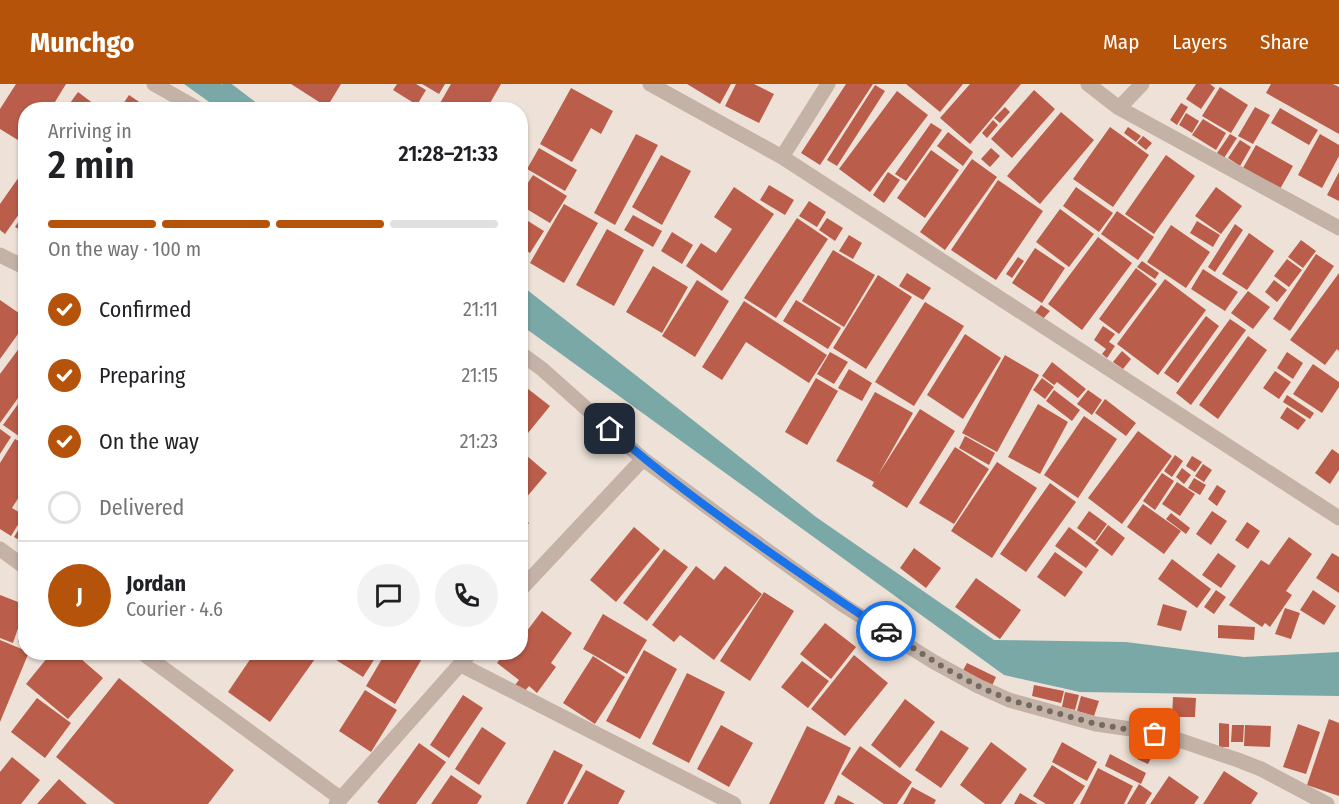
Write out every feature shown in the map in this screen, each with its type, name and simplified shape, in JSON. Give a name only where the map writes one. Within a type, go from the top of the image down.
[{"type":"street","points":[[154,84],[186,102]]},
{"type":"street","points":[[650,84],[782,157],[1339,518]]},
{"type":"street","points":[[782,157],[828,84]]},
{"type":"street","points":[[1088,84],[1119,108],[1339,228]]},
{"type":"street","points":[[1119,108],[1142,84]]},
{"type":"street","points":[[0,255],[18,264]]},
{"type":"street","points":[[528,359],[643,459],[843,604],[934,662],[1010,700],[1096,724],[1164,736],[1238,760],[1262,769],[1323,803]]},
{"type":"street","points":[[528,581],[643,459]]},
{"type":"street","points":[[0,549],[18,562]]},
{"type":"street","points":[[152,660],[338,801],[464,660]]},
{"type":"street","points":[[470,660],[734,804]]},
{"type":"water","points":[[184,84],[221,84],[251,102],[209,102]]},
{"type":"water","points":[[528,291],[816,517],[994,640],[1126,642],[1244,657],[1339,652],[1339,696],[1080,692],[1004,675],[528,330]]},
{"type":"building","points":[[16,84],[66,84],[55,102],[18,102],[18,140],[0,129],[0,109]]},
{"type":"building","points":[[291,84],[341,84],[330,102],[319,102]]},
{"type":"building","points":[[397,84],[416,84],[426,90],[419,102],[412,102],[393,90]]},
{"type":"building","points":[[422,84],[445,84],[439,94]]},
{"type":"building","points":[[451,84],[501,84],[491,102],[441,102]]},
{"type":"building","points":[[687,84],[731,84],[720,104]]},
{"type":"building","points":[[736,84],[754,84],[774,94],[759,123],[725,106]]},
{"type":"building","points":[[846,84],[873,84],[820,165],[801,153]]},
{"type":"building","points":[[906,84],[963,84],[940,112]]},
{"type":"building","points":[[970,84],[1021,84],[970,144],[940,118]]},
{"type":"building","points":[[1196,84],[1210,84],[1215,88],[1201,109],[1186,99]]},
{"type":"building","points":[[1271,84],[1333,84],[1339,87],[1339,134],[1266,93]]},
{"type":"building","points":[[875,85],[885,91],[837,166],[827,160]]},
{"type":"building","points":[[1220,87],[1248,105],[1231,133],[1202,116]]},
{"type":"building","points":[[571,88],[613,111],[601,134],[591,128],[572,162],[540,144]]},
{"type":"building","points":[[1034,90],[1055,109],[1012,158],[991,139]]},
{"type":"building","points":[[897,91],[928,115],[870,192],[839,169]]},
{"type":"building","points":[[78,92],[91,102],[71,102]]},
{"type":"building","points":[[129,95],[139,102],[124,102]]},
{"type":"building","points":[[1181,103],[1188,107],[1177,125],[1170,120]]},
{"type":"building","points":[[1005,107],[1010,112],[1000,123],[994,118]]},
{"type":"building","points":[[1255,107],[1270,115],[1253,144],[1238,136]]},
{"type":"building","points":[[1280,108],[1318,130],[1309,145],[1271,123]]},
{"type":"building","points":[[1061,112],[1094,140],[1040,204],[1007,176]]},
{"type":"building","points":[[1186,113],[1199,121],[1192,133],[1179,125]]},
{"type":"building","points":[[1203,119],[1226,133],[1216,150],[1192,135]]},
{"type":"building","points":[[993,120],[998,125],[987,138],[982,133]]},
{"type":"building","points":[[931,123],[942,130],[906,181],[895,174]]},
{"type":"building","points":[[1110,127],[1149,155],[1113,207],[1073,179]]},
{"type":"building","points":[[1128,127],[1141,136],[1136,142],[1124,133]]},
{"type":"building","points":[[948,132],[973,152],[963,166],[937,146]]},
{"type":"building","points":[[636,134],[658,145],[615,225],[594,213]]},
{"type":"building","points":[[1230,134],[1237,138],[1224,158],[1217,153]]},
{"type":"building","points":[[1320,134],[1339,145],[1339,156],[1322,188],[1298,175]]},
{"type":"building","points":[[1143,136],[1152,143],[1146,150],[1137,143]]},
{"type":"building","points":[[1240,140],[1251,147],[1240,166],[1228,158]]},
{"type":"building","points":[[1256,145],[1293,166],[1280,189],[1243,168]]},
{"type":"building","points":[[539,148],[577,170],[565,191],[528,170]]},
{"type":"building","points":[[991,148],[1000,156],[990,167],[981,159]]},
{"type":"building","points":[[931,150],[959,170],[925,218],[897,198]]},
{"type":"building","points":[[661,155],[691,171],[662,225],[632,207]]},
{"type":"building","points":[[1166,155],[1195,176],[1154,234],[1125,214]]},
{"type":"building","points":[[972,159],[997,177],[945,250],[920,232]]},
{"type":"building","points":[[888,172],[900,180],[884,203],[873,195]]},
{"type":"building","points":[[1339,172],[1339,201],[1327,195]]},
{"type":"building","points":[[533,175],[567,196],[550,223],[528,210],[528,183]]},
{"type":"building","points":[[18,178],[18,215],[5,234],[0,230],[0,204]]},
{"type":"building","points":[[998,180],[1043,211],[996,280],[951,250]]},
{"type":"building","points":[[769,185],[794,200],[785,215],[760,200]]},
{"type":"building","points":[[734,187],[774,214],[722,291],[686,266],[701,243],[716,253],[732,229],[714,217]]},
{"type":"building","points":[[1076,187],[1113,213],[1099,232],[1063,206]]},
{"type":"building","points":[[1216,187],[1242,206],[1221,234],[1195,216]]},
{"type":"building","points":[[809,201],[826,212],[817,227],[799,216]]},
{"type":"building","points":[[564,204],[598,223],[564,283],[530,263]]},
{"type":"building","points":[[1060,209],[1094,234],[1069,267],[1036,242]]},
{"type":"building","points":[[1117,211],[1154,237],[1138,260],[1101,234]]},
{"type":"building","points":[[633,215],[662,231],[653,247],[624,230]]},
{"type":"building","points":[[797,218],[828,239],[776,318],[744,298]]},
{"type":"building","points":[[827,218],[843,228],[835,241],[819,230]]},
{"type":"building","points":[[528,221],[544,231],[530,253],[528,252]]},
{"type":"building","points":[[1197,221],[1220,235],[1213,247],[1190,233]]},
{"type":"building","points":[[1235,224],[1243,230],[1215,272],[1208,267]]},
{"type":"building","points":[[1171,225],[1210,252],[1186,288],[1147,262]]},
{"type":"building","points":[[607,229],[644,250],[614,306],[576,285]]},
{"type":"building","points":[[672,232],[693,245],[682,264],[661,251]]},
{"type":"building","points":[[1249,233],[1274,251],[1247,290],[1222,274]]},
{"type":"building","points":[[849,235],[862,243],[853,259],[839,251]]},
{"type":"building","points":[[1098,237],[1132,263],[1082,330],[1048,304]]},
{"type":"building","points":[[1301,240],[1316,251],[1303,268],[1288,257]]},
{"type":"building","points":[[1035,248],[1065,268],[1042,303],[1012,283]]},
{"type":"building","points":[[833,250],[875,275],[844,327],[802,301]]},
{"type":"building","points":[[1316,254],[1334,266],[1290,331],[1273,319]]},
{"type":"building","points":[[1018,257],[1024,261],[1012,278],[1006,274]]},
{"type":"building","points":[[1287,259],[1302,270],[1289,287],[1274,276]]},
{"type":"building","points":[[1142,261],[1159,273],[1155,279],[1137,267]]},
{"type":"building","points":[[653,266],[688,287],[662,333],[626,312]]},
{"type":"building","points":[[1136,268],[1157,284],[1119,334],[1099,319]]},
{"type":"building","points":[[1203,269],[1238,292],[1225,311],[1191,289]]},
{"type":"building","points":[[907,273],[931,288],[923,300],[899,286]]},
{"type":"building","points":[[1339,273],[1339,351],[1337,349],[1325,365],[1290,340]]},
{"type":"building","points":[[878,275],[912,297],[866,369],[833,348]]},
{"type":"building","points":[[1165,279],[1206,310],[1158,375],[1117,344]]},
{"type":"building","points":[[697,280],[729,301],[695,357],[662,336]]},
{"type":"building","points":[[1274,280],[1287,290],[1277,302],[1265,292]]},
{"type":"building","points":[[1248,291],[1270,307],[1253,329],[1231,313]]},
{"type":"building","points":[[0,300],[18,312],[18,334],[0,359]]},
{"type":"building","points":[[796,300],[841,328],[828,349],[783,321]]},
{"type":"building","points":[[744,301],[827,355],[809,383],[746,342],[722,380],[702,367]]},
{"type":"building","points":[[925,302],[964,326],[914,406],[875,382]]},
{"type":"building","points":[[1041,305],[1050,311],[1042,320],[1034,314]]},
{"type":"building","points":[[1206,316],[1219,326],[1178,383],[1164,373]]},
{"type":"building","points":[[1230,319],[1246,330],[1191,405],[1176,393]]},
{"type":"building","points":[[1103,326],[1115,334],[1109,342],[1115,346],[1107,358],[1102,354],[1106,349],[1094,340]]},
{"type":"building","points":[[965,334],[1001,358],[963,419],[927,395]]},
{"type":"building","points":[[1248,336],[1267,350],[1218,419],[1199,405]]},
{"type":"building","points":[[18,350],[18,398],[0,423],[0,374]]},
{"type":"building","points":[[1122,351],[1131,359],[1123,369],[1113,362]]},
{"type":"building","points":[[830,352],[848,362],[834,384],[817,374]]},
{"type":"building","points":[[1287,352],[1303,363],[1293,379],[1277,368]]},
{"type":"building","points":[[1005,355],[1039,375],[997,452],[962,433]]},
{"type":"building","points":[[1052,362],[1086,389],[1078,398],[1057,382],[1054,385],[1042,376]]},
{"type":"building","points":[[1313,364],[1339,382],[1339,387],[1322,413],[1293,394]]},
{"type":"building","points":[[849,369],[872,383],[862,401],[838,388]]},
{"type":"building","points":[[1275,371],[1291,382],[1279,399],[1263,388]]},
{"type":"building","points":[[816,378],[838,391],[807,445],[785,432]]},
{"type":"building","points":[[1042,378],[1054,387],[1045,399],[1033,390]]},
{"type":"building","points":[[528,389],[550,406],[528,433]]},
{"type":"building","points":[[1054,390],[1080,410],[1072,421],[1046,401]]},
{"type":"building","points":[[1088,390],[1102,400],[1092,415],[1077,404]]},
{"type":"building","points":[[875,392],[913,413],[878,475],[920,409],[955,431],[907,508],[872,486],[874,482],[836,461]]},
{"type":"building","points":[[1287,395],[1314,413],[1310,419],[1283,402]]},
{"type":"building","points":[[1105,399],[1136,423],[1126,436],[1095,413]]},
{"type":"building","points":[[18,404],[18,435],[3,425]]},
{"type":"building","points":[[1038,404],[1068,422],[1040,474],[1008,457]]},
{"type":"building","points":[[1287,407],[1306,420],[1298,430],[1280,418]]},
{"type":"building","points":[[1084,416],[1117,439],[1078,498],[1044,475]]},
{"type":"building","points":[[0,429],[11,437],[0,454]]},
{"type":"building","points":[[1138,431],[1172,456],[1122,524],[1088,498]]},
{"type":"building","points":[[965,436],[995,453],[989,465],[959,448]]},
{"type":"building","points":[[15,439],[18,441],[18,499],[12,508],[18,512],[18,525],[11,536],[0,529],[0,463]]},
{"type":"building","points":[[955,447],[989,469],[954,524],[919,503]]},
{"type":"building","points":[[1332,449],[1339,454],[1339,470],[1330,484],[1315,473]]},
{"type":"building","points":[[1175,455],[1183,461],[1172,477],[1164,471]]},
{"type":"building","points":[[1192,456],[1202,462],[1195,472],[1186,466]]},
{"type":"building","points":[[528,457],[547,473],[528,496]]},
{"type":"building","points":[[997,462],[1037,488],[992,558],[951,531]]},
{"type":"building","points":[[1203,464],[1212,470],[1204,482],[1195,476]]},
{"type":"building","points":[[1182,468],[1191,475],[1184,484],[1176,477]]},
{"type":"building","points":[[1162,473],[1174,481],[1155,510],[1143,501]]},
{"type":"building","points":[[1194,478],[1206,485],[1200,495],[1188,488]]},
{"type":"building","points":[[1177,482],[1195,494],[1180,516],[1162,504]]},
{"type":"building","points":[[1050,483],[1076,502],[1026,572],[1000,554]]},
{"type":"building","points":[[1217,485],[1226,491],[1217,506],[1208,499]]},
{"type":"building","points":[[1143,504],[1181,531],[1164,554],[1127,527]]},
{"type":"building","points":[[1089,511],[1107,524],[1095,541],[1077,528]]},
{"type":"building","points":[[1212,511],[1227,521],[1211,545],[1196,534]]},
{"type":"building","points":[[1171,513],[1190,528],[1186,534],[1166,519]]},
{"type":"building","points":[[1247,522],[1260,531],[1248,549],[1235,540]]},
{"type":"building","points":[[1108,525],[1125,538],[1112,556],[1095,543]]},
{"type":"building","points":[[634,527],[660,549],[616,602],[590,580]]},
{"type":"building","points":[[1069,527],[1099,550],[1086,568],[1055,546]]},
{"type":"building","points":[[1289,537],[1312,554],[1286,591],[1292,595],[1270,627],[1265,623],[1262,627],[1229,605],[1261,560],[1269,565]]},
{"type":"building","points":[[914,548],[941,568],[926,588],[900,568]]},
{"type":"building","points":[[664,549],[688,567],[647,621],[623,603]]},
{"type":"building","points":[[1055,552],[1083,572],[1065,597],[1037,577]]},
{"type":"building","points":[[1218,553],[1236,566],[1221,588],[1202,575]]},
{"type":"building","points":[[1332,553],[1339,557],[1339,593],[1316,578]]},
{"type":"building","points":[[1172,559],[1211,589],[1197,608],[1158,579]]},
{"type":"building","points":[[696,566],[714,580],[725,566],[762,594],[714,660],[680,635],[674,642],[652,625]]},
{"type":"building","points":[[976,578],[1021,610],[1000,639],[955,607]]},
{"type":"building","points":[[1216,590],[1226,597],[1214,614],[1204,607]]},
{"type":"building","points":[[1313,590],[1336,606],[1324,625],[1300,610]]},
{"type":"building","points":[[764,592],[794,611],[750,681],[720,661]]},
{"type":"building","points":[[0,595],[18,602],[18,628],[13,643],[0,638]]},
{"type":"building","points":[[1163,604],[1187,611],[1181,631],[1157,625]]},
{"type":"building","points":[[1285,608],[1300,613],[1291,639],[1275,634]]},
{"type":"building","points":[[542,611],[572,633],[551,663],[556,667],[537,693],[529,686],[524,692],[515,685],[519,680],[497,663],[499,660],[528,660],[528,629]]},
{"type":"building","points":[[603,614],[647,640],[627,674],[583,649]]},
{"type":"building","points":[[825,623],[856,647],[831,679],[800,654]]},
{"type":"building","points":[[1218,625],[1255,627],[1254,640],[1218,638]]},
{"type":"building","points":[[0,640],[18,647],[18,660],[26,660],[0,722]]},
{"type":"building","points":[[644,650],[677,669],[640,739],[606,721]]},
{"type":"building","points":[[854,655],[888,683],[845,736],[811,709]]},
{"type":"building","points":[[593,656],[625,677],[595,724],[563,703]]},
{"type":"building","points":[[46,660],[82,660],[103,678],[68,719],[26,684]]},
{"type":"building","points":[[250,660],[314,660],[270,722],[228,692]]},
{"type":"building","points":[[336,660],[374,660],[363,677]]},
{"type":"building","points":[[381,660],[421,660],[395,704],[366,686]]},
{"type":"building","points":[[802,661],[829,681],[808,708],[781,687]]},
{"type":"building","points":[[967,663],[996,677],[991,688],[961,674]]},
{"type":"building","points":[[687,673],[725,692],[689,763],[652,744]]},
{"type":"building","points":[[119,678],[234,770],[208,804],[115,804],[56,757]]},
{"type":"building","points":[[1034,685],[1064,691],[1061,703],[1032,696]]},
{"type":"building","points":[[365,690],[397,710],[371,752],[339,731]]},
{"type":"building","points":[[1065,692],[1079,695],[1075,710],[1062,707]]},
{"type":"building","points":[[463,695],[483,708],[449,758],[430,745]]},
{"type":"building","points":[[1081,696],[1099,701],[1094,716],[1077,711]]},
{"type":"building","points":[[1173,697],[1196,698],[1195,717],[1172,717]]},
{"type":"building","points":[[37,698],[71,723],[45,758],[11,732]]},
{"type":"building","points":[[905,699],[935,722],[900,768],[871,745]]},
{"type":"building","points":[[1329,719],[1339,723],[1339,796],[1307,785]]},
{"type":"building","points":[[1219,723],[1229,724],[1229,747],[1219,747]]},
{"type":"building","points":[[1298,724],[1320,732],[1306,774],[1283,767]]},
{"type":"building","points":[[721,725],[753,743],[729,787],[697,769]]},
{"type":"building","points":[[1232,725],[1244,725],[1243,742],[1231,742]]},
{"type":"building","points":[[1245,725],[1271,726],[1270,747],[1244,746]]},
{"type":"building","points":[[807,726],[851,748],[824,804],[769,804]]},
{"type":"building","points":[[482,727],[506,743],[479,785],[455,769]]},
{"type":"building","points":[[941,730],[969,748],[941,788],[915,770]]},
{"type":"building","points":[[991,742],[1027,769],[1001,804],[985,804],[960,785]]},
{"type":"building","points":[[1062,742],[1097,762],[1087,781],[1052,762]]},
{"type":"building","points":[[419,743],[446,762],[416,804],[380,804],[377,802]]},
{"type":"building","points":[[860,746],[912,782],[897,804],[884,804],[841,774]]},
{"type":"building","points":[[1142,748],[1153,754],[1148,764],[1137,759]]},
{"type":"building","points":[[554,750],[583,765],[563,804],[526,804]]},
{"type":"building","points":[[1110,754],[1146,773],[1141,784],[1105,766]]},
{"type":"building","points":[[12,757],[40,780],[21,804],[0,804],[0,772]]},
{"type":"building","points":[[1052,765],[1085,786],[1073,804],[1046,804],[1033,796]]},
{"type":"building","points":[[1098,768],[1133,786],[1124,804],[1080,804]]},
{"type":"building","points":[[586,770],[625,791],[618,804],[567,804]]},
{"type":"building","points":[[1224,771],[1258,793],[1251,804],[1203,804]]},
{"type":"building","points":[[451,775],[482,796],[477,804],[431,804]]},
{"type":"building","points":[[1169,776],[1199,797],[1194,804],[1150,804]]},
{"type":"building","points":[[59,779],[87,804],[37,804]]},
{"type":"building","points":[[1139,784],[1152,793],[1145,804],[1127,804]]},
{"type":"building","points":[[912,787],[936,800],[934,804],[903,804]]},
{"type":"building","points":[[1020,793],[1038,804],[1014,804]]},
{"type":"building","points":[[838,795],[855,804],[834,804]]},
{"type":"waterway","points":[[226,84],[250,102]]},
{"type":"way so far","points":[[886,631],[948,670],[1010,700],[1096,724],[1155,734]]},
{"type":"route","points":[[610,429],[643,459],[725,520],[843,604],[886,631]]}]
